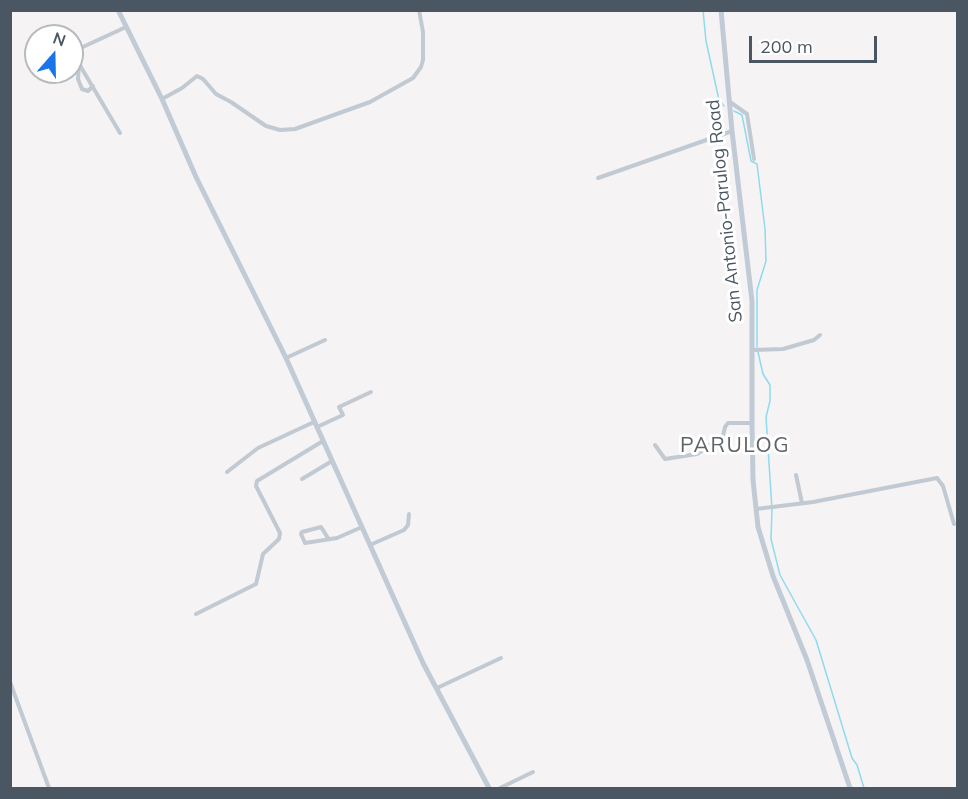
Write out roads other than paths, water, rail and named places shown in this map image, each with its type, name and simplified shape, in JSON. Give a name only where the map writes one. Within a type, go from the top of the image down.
[{"type":"street","points":[[118,10],[162,99],[192,169],[286,358],[423,663],[489,789]]},
{"type":"street","points":[[162,99],[197,76],[203,78],[216,94],[266,126],[280,130],[295,129],[369,102],[413,78],[423,60],[420,10]]},
{"type":"street","name":"San Antonio-Parulog Road","points":[[721,10],[732,131],[752,301],[755,350],[752,423],[753,480],[758,527],[773,576],[807,660],[850,789]]},
{"type":"street","points":[[84,46],[126,27]]},
{"type":"street","points":[[84,71],[120,133]]},
{"type":"street","points":[[80,84],[82,89],[88,91],[93,86]]},
{"type":"street","points":[[729,102],[747,114],[754,159]]},
{"type":"street","points":[[598,178],[732,131]]},
{"type":"street","points":[[755,350],[783,349],[814,340],[820,335]]},
{"type":"street","points":[[286,358],[325,340]]},
{"type":"street","points":[[226,472],[258,448],[343,415],[339,407],[371,392]]},
{"type":"street","points":[[655,445],[665,459],[698,454],[723,436],[728,423],[752,423]]},
{"type":"street","points":[[196,614],[256,584],[263,554],[279,539],[280,533],[256,486],[257,481],[323,441]]},
{"type":"street","points":[[302,478],[332,460]]},
{"type":"street","points":[[796,476],[801,503]]},
{"type":"street","points":[[756,509],[937,478],[943,486],[954,524]]},
{"type":"street","points":[[370,545],[404,530],[408,525],[409,514]]},
{"type":"street","points":[[328,538],[321,527],[301,534],[305,543],[337,538],[362,527]]},
{"type":"street","points":[[437,688],[501,658]]},
{"type":"street","points":[[10,682],[49,789]]},
{"type":"street","points":[[500,789],[532,772]]},
{"type":"waterway","points":[[703,10],[706,41],[719,100],[724,106]]},
{"type":"waterway","points":[[734,111],[742,115],[751,161],[757,164],[765,229],[766,261],[757,290],[757,347]]},
{"type":"waterway","points":[[758,352],[763,374],[770,385],[770,401],[766,417],[772,509],[771,539],[780,575],[816,640],[852,758],[857,765],[864,788]]},
{"type":"district","name":"PARULOG","points":[[735,446]]}]
